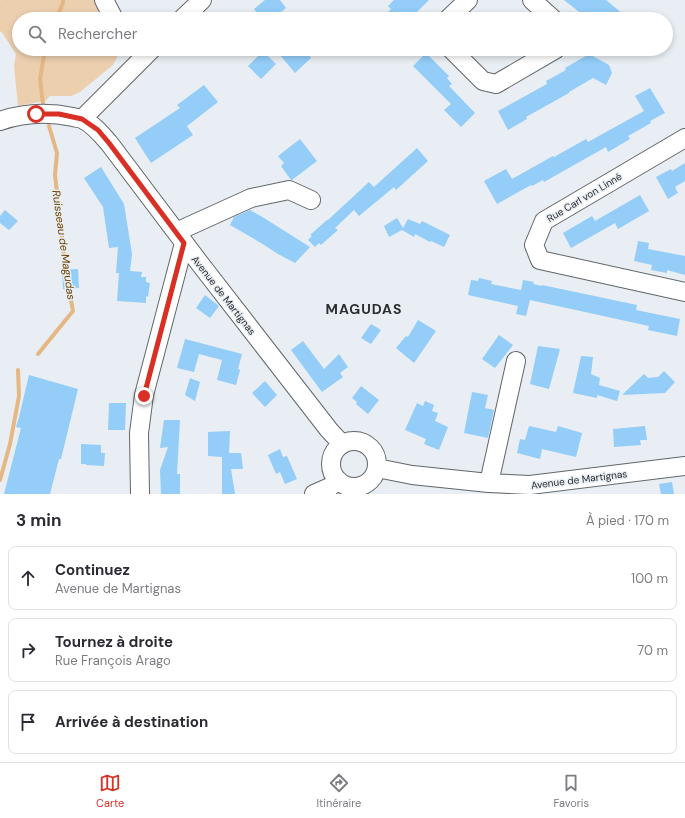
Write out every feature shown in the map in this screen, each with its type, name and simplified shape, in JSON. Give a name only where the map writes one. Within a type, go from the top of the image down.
[{"type":"street","points":[[104,0],[110,12]]},
{"type":"street","points":[[189,12],[202,0]]},
{"type":"street","points":[[455,12],[468,0]]},
{"type":"street","points":[[532,0],[545,12]]},
{"type":"street","points":[[82,119],[134,56]]},
{"type":"street","points":[[458,56],[483,81],[496,84],[544,56]]},
{"type":"street","name":"Avenue de Martignas","points":[[0,121],[36,114],[59,114],[82,119],[98,130],[328,430],[342,444]]},
{"type":"street","name":"Rue Carl von Linné","points":[[685,138],[544,221],[534,245],[540,260],[685,292]]},
{"type":"street","points":[[140,494],[139,433],[144,396],[180,238],[251,198],[289,190],[311,200]]},
{"type":"street","points":[[489,483],[516,361]]},
{"type":"street","points":[[356,440],[364,442],[370,447],[375,453],[377,460],[377,468],[370,480],[358,487],[350,487],[344,484],[329,489],[333,475],[331,461],[336,448],[349,441],[356,440]]},
{"type":"street","name":"Avenue de Martignas","points":[[377,468],[412,475],[532,489],[685,466]]},
{"type":"shaded area","points":[[94,0],[101,12],[12,12],[12,48],[1,31],[0,32],[0,1]]},
{"type":"shaded area","points":[[16,56],[118,56],[113,65],[80,92],[71,96],[50,96],[45,101],[18,106],[14,66]]},
{"type":"building","points":[[265,0],[280,0],[286,8],[281,12],[256,12],[254,9]]},
{"type":"building","points":[[394,0],[429,0],[417,12],[388,12],[391,9],[388,6]]},
{"type":"building","points":[[564,0],[606,0],[621,12],[579,12]]},
{"type":"building","points":[[258,56],[268,56],[276,64],[261,79],[248,66]]},
{"type":"building","points":[[281,56],[310,56],[311,58],[295,73]]},
{"type":"building","points":[[423,56],[429,56],[449,76],[447,78],[452,84],[449,86],[475,113],[461,127],[444,110],[451,104],[413,66]]},
{"type":"building","points":[[586,56],[593,56],[609,65],[612,73],[606,85],[593,78],[526,117],[527,119],[508,130],[498,111],[547,84],[546,81],[566,70],[565,68]]},
{"type":"building","points":[[204,85],[218,102],[187,126],[193,135],[151,163],[135,138],[180,108],[177,105]]},
{"type":"building","points":[[650,88],[665,113],[628,136],[630,139],[608,152],[606,147],[544,182],[543,180],[532,186],[531,185],[497,204],[484,181],[506,169],[512,179],[586,139],[588,142],[644,111],[635,96]]},
{"type":"building","points":[[300,139],[317,161],[291,180],[281,166],[284,163],[278,156]]},
{"type":"building","points":[[417,148],[428,161],[396,190],[394,187],[359,216],[354,210],[335,228],[338,230],[321,245],[319,243],[315,247],[308,240],[312,236],[310,235],[369,182],[374,187]]},
{"type":"building","points":[[685,163],[685,181],[675,187],[678,193],[668,199],[656,177],[671,169],[672,171]]},
{"type":"building","points":[[101,167],[124,204],[132,254],[130,271],[142,272],[141,277],[146,277],[146,282],[150,283],[148,297],[146,296],[146,303],[117,301],[119,273],[116,273],[118,247],[109,248],[103,207],[84,178]]},
{"type":"building","points":[[640,195],[649,211],[618,229],[615,223],[571,248],[563,233],[592,216],[595,221]]},
{"type":"building","points":[[5,210],[18,221],[9,230],[0,223],[0,216]]},
{"type":"building","points":[[250,210],[310,247],[295,263],[230,225],[234,217]]},
{"type":"building","points":[[397,218],[403,228],[408,219],[420,224],[422,221],[450,235],[444,247],[415,234],[414,237],[402,230],[389,237],[384,226]]},
{"type":"building","points":[[638,241],[649,243],[648,249],[685,256],[685,275],[667,270],[667,273],[651,270],[652,265],[634,261]]},
{"type":"building","points":[[78,269],[79,288],[63,289],[62,270]]},
{"type":"building","points":[[479,278],[492,281],[491,284],[521,290],[523,280],[534,282],[533,284],[542,286],[637,305],[636,310],[680,319],[677,336],[648,330],[649,326],[530,300],[526,316],[516,314],[518,306],[468,295],[471,280],[478,281]]},
{"type":"building","points":[[205,295],[219,306],[210,318],[196,308]]},
{"type":"building","points":[[418,320],[436,331],[414,363],[396,348],[406,336],[408,337]]},
{"type":"building","points":[[371,324],[381,330],[371,344],[361,338]]},
{"type":"building","points":[[499,335],[513,345],[495,368],[482,359]]},
{"type":"building","points":[[185,339],[242,354],[236,385],[217,380],[222,360],[199,354],[194,372],[177,368]]},
{"type":"building","points":[[303,341],[324,369],[339,354],[348,367],[340,373],[343,377],[322,392],[291,350]]},
{"type":"building","points":[[538,346],[560,349],[549,389],[530,384]]},
{"type":"building","points":[[581,356],[593,357],[591,374],[600,378],[599,385],[620,391],[617,401],[597,395],[597,398],[573,393]]},
{"type":"building","points":[[664,371],[675,382],[665,393],[622,395],[644,374],[648,378],[658,377]]},
{"type":"building","points":[[29,375],[78,389],[61,459],[59,459],[50,494],[4,494],[21,428],[16,427]]},
{"type":"building","points":[[190,378],[200,382],[195,401],[185,395]]},
{"type":"building","points":[[265,381],[277,395],[265,407],[252,393]]},
{"type":"building","points":[[361,386],[379,400],[368,414],[356,404],[357,402],[352,398]]},
{"type":"building","points":[[472,392],[488,395],[485,408],[494,410],[488,438],[464,433]]},
{"type":"building","points":[[425,401],[434,405],[432,411],[438,413],[435,421],[448,427],[439,450],[424,444],[426,439],[405,430],[417,403],[423,406]]},
{"type":"building","points":[[109,403],[126,403],[125,430],[108,430]]},
{"type":"building","points":[[164,420],[180,420],[177,474],[180,474],[180,494],[161,494],[160,470],[168,447],[160,448]]},
{"type":"building","points":[[529,426],[556,432],[558,426],[582,433],[576,457],[542,449],[540,459],[517,453],[520,439],[525,440]]},
{"type":"building","points":[[645,426],[647,440],[640,440],[641,445],[614,447],[613,429]]},
{"type":"building","points":[[230,431],[229,453],[241,453],[243,469],[231,469],[235,494],[222,494],[222,457],[208,456],[208,432]]},
{"type":"building","points":[[81,444],[101,445],[101,453],[105,453],[104,466],[81,464]]},
{"type":"building","points":[[280,449],[283,457],[287,456],[297,479],[285,484],[280,472],[276,474],[268,455]]},
{"type":"building","points":[[672,482],[674,494],[661,494],[659,484]]},
{"type":"waterway","name":"Ruisseau de Magudas","points":[[59,12],[63,0]]},
{"type":"waterway","name":"Ruisseau de Magudas","points":[[43,104],[40,79],[44,56]]},
{"type":"waterway","name":"Ruisseau de Magudas","points":[[49,126],[57,153],[55,175],[66,273]]},
{"type":"waterway","name":"Ruisseau de Magudas","points":[[38,354],[73,311],[68,284]]},
{"type":"waterway","name":"Ruisseau de Magudas","points":[[0,480],[10,444],[19,396],[18,370]]},
{"type":"district","name":"MAGUDAS","points":[[364,309]]},
{"type":"route","points":[[36,114],[59,114],[82,119],[98,130],[184,243],[144,396]]}]
